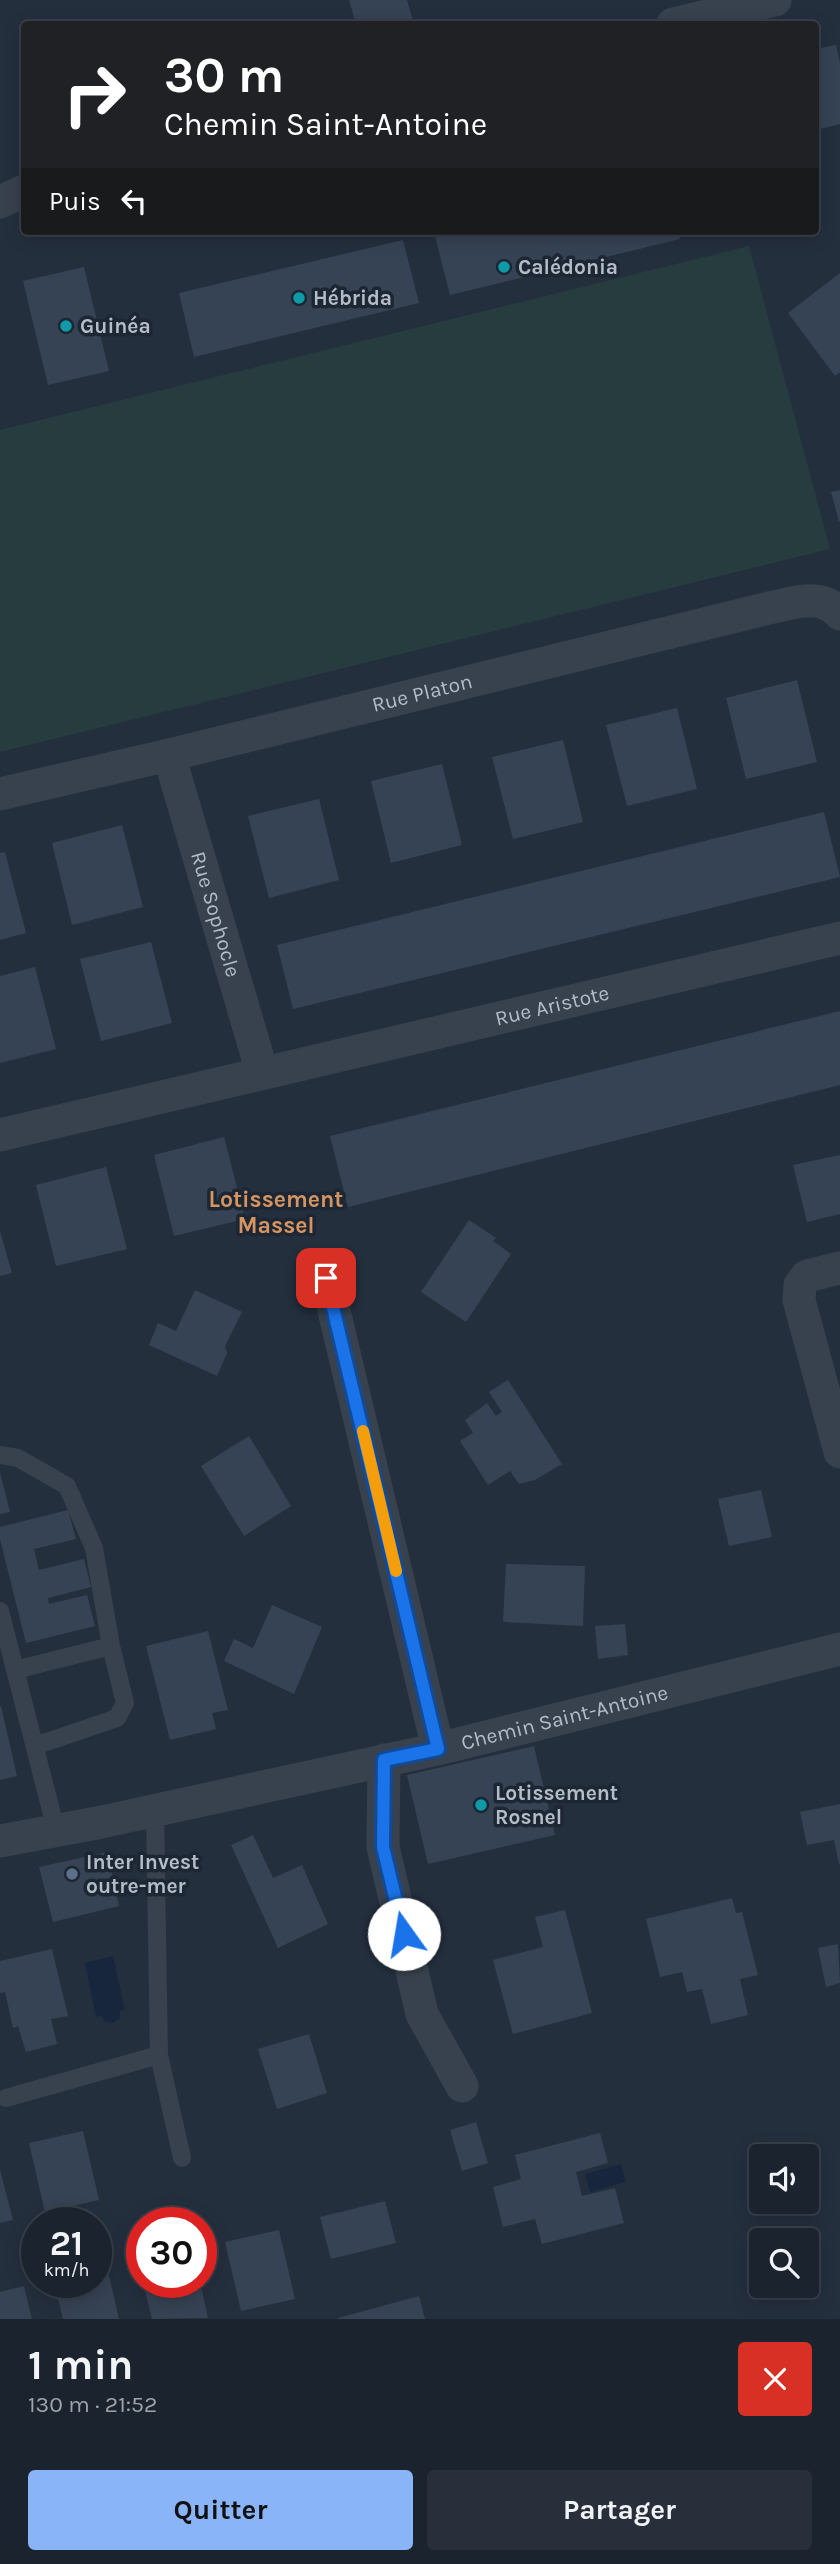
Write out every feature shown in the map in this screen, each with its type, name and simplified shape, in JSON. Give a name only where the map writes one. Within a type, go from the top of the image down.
[{"type":"street","points":[[686,21],[775,0]]},
{"type":"street","points":[[0,202],[21,192]]},
{"type":"street","name":"Rue Platon","points":[[0,793],[169,755],[805,600],[822,601],[834,607],[840,614]]},
{"type":"street","name":"Rue Sophocle","points":[[169,755],[262,1072]]},
{"type":"street","name":"Rue Aristote","points":[[0,1135],[840,938]]},
{"type":"street","points":[[839,1268],[807,1276],[800,1285],[799,1300],[840,1452]]},
{"type":"street","points":[[326,1278],[438,1749]]},
{"type":"street","name":"Chemin Saint-Antoine","points":[[0,1841],[438,1749],[840,1649]]},
{"type":"street","points":[[384,1760],[383,1847],[422,2014],[462,2086]]},
{"type":"lane","points":[[0,1455],[18,1458],[67,1486],[94,1549],[111,1646],[125,1703],[117,1718],[35,1746]]},
{"type":"lane","points":[[0,1611],[56,1830]]},
{"type":"lane","points":[[15,1670],[111,1646]]},
{"type":"lane","points":[[155,1810],[159,2055],[182,2158]]},
{"type":"lane","points":[[6,2098],[159,2055]]},
{"type":"green space","points":[[749,246],[830,549],[0,752],[0,430]]},
{"type":"water","points":[[113,1956],[125,2010],[120,2011],[120,2018],[112,2023],[105,2022],[102,2016],[96,2017],[85,1963]]},
{"type":"water","points":[[621,2164],[626,2182],[590,2192],[585,2174]]},
{"type":"building","points":[[349,0],[407,0],[413,21],[355,21]]},
{"type":"building","points":[[836,45],[840,63],[840,124],[819,129],[819,48]]},
{"type":"building","name":"Calédonia","points":[[435,235],[679,235],[680,239],[450,295]]},
{"type":"building","name":"Hébrida","points":[[403,240],[419,303],[194,357],[179,293]]},
{"type":"building","name":"Guinéa","points":[[84,267],[109,371],[48,385],[23,281]]},
{"type":"building","points":[[840,273],[840,372],[835,376],[788,313]]},
{"type":"building","points":[[840,490],[840,521],[839,521],[831,492]]},
{"type":"building","points":[[797,680],[817,762],[746,779],[726,698]]},
{"type":"building","points":[[677,708],[697,789],[627,806],[606,725]]},
{"type":"building","points":[[563,740],[583,822],[513,839],[492,757]]},
{"type":"building","points":[[442,764],[462,845],[391,863],[371,781]]},
{"type":"building","points":[[319,799],[339,880],[269,898],[248,816]]},
{"type":"building","points":[[824,812],[840,877],[293,1009],[277,945]]},
{"type":"building","points":[[122,825],[143,907],[72,925],[52,843]]},
{"type":"building","points":[[5,852],[26,933],[0,940],[0,853]]},
{"type":"building","points":[[151,942],[172,1023],[101,1041],[80,959]]},
{"type":"building","points":[[35,967],[56,1049],[0,1063],[0,976]]},
{"type":"building","points":[[840,1011],[840,1085],[348,1207],[330,1136]]},
{"type":"building","points":[[224,1137],[245,1219],[174,1236],[154,1155]]},
{"type":"building","points":[[840,1155],[840,1214],[807,1222],[793,1165]]},
{"type":"building","points":[[106,1167],[127,1249],[56,1266],[36,1185]]},
{"type":"building","points":[[469,1220],[496,1238],[493,1241],[511,1254],[466,1322],[421,1292]]},
{"type":"building","points":[[0,1231],[12,1273],[0,1276]]},
{"type":"building","points":[[195,1290],[242,1312],[225,1346],[227,1353],[217,1376],[149,1345],[158,1323],[176,1331]]},
{"type":"building","points":[[508,1380],[562,1464],[535,1480],[519,1484],[510,1471],[488,1485],[460,1441],[473,1433],[465,1420],[487,1403],[496,1416],[502,1412],[489,1392]]},
{"type":"building","points":[[249,1436],[291,1506],[244,1536],[201,1466]]},
{"type":"building","points":[[0,1473],[10,1512],[0,1514]]},
{"type":"building","points":[[761,1490],[772,1537],[729,1546],[718,1499]]},
{"type":"building","points":[[68,1510],[76,1539],[34,1549],[39,1570],[84,1559],[91,1587],[48,1598],[49,1604],[87,1595],[95,1626],[26,1643],[0,1539],[0,1527]]},
{"type":"building","points":[[506,1564],[585,1566],[583,1626],[503,1622]]},
{"type":"building","points":[[272,1605],[322,1627],[294,1694],[224,1661],[234,1639],[253,1648]]},
{"type":"building","points":[[625,1624],[628,1655],[598,1659],[595,1626]]},
{"type":"building","points":[[208,1631],[228,1710],[212,1713],[216,1729],[170,1740],[146,1646]]},
{"type":"building","points":[[0,1707],[17,1776],[0,1780]]},
{"type":"building","name":"Lotissement Rosnel","points":[[534,1746],[555,1835],[428,1864],[407,1775]]},
{"type":"building","points":[[840,1804],[839,1864],[834,1840],[807,1845],[800,1812]]},
{"type":"building","points":[[253,1835],[273,1878],[302,1865],[328,1924],[278,1948],[231,1845]]},
{"type":"building","points":[[107,1852],[119,1906],[53,1922],[39,1867]]},
{"type":"building","points":[[732,1898],[736,1913],[742,1912],[758,1975],[740,1979],[748,2015],[711,2024],[702,1989],[687,1992],[682,1972],[660,1977],[646,1919]]},
{"type":"building","points":[[565,1910],[592,2013],[513,2034],[493,1960],[543,1947],[535,1917]]},
{"type":"building","points":[[838,1944],[840,1983],[826,1987],[818,1948]]},
{"type":"building","points":[[52,1949],[68,2016],[51,2019],[57,2044],[26,2052],[18,2026],[13,2028],[5,1992],[0,1993],[0,1961]]},
{"type":"building","points":[[309,2034],[327,2093],[277,2109],[258,2049]]},
{"type":"building","points":[[476,2122],[488,2163],[462,2171],[450,2130]]},
{"type":"building","points":[[83,2131],[99,2200],[68,2207],[44,2207],[29,2143]]},
{"type":"building","points":[[600,2133],[608,2163],[576,2172],[582,2196],[615,2188],[624,2223],[542,2244],[535,2219],[503,2227],[493,2187],[521,2179],[515,2155]]},
{"type":"building","points":[[0,2170],[13,2220],[0,2223]]},
{"type":"building","points":[[385,2201],[396,2243],[331,2259],[320,2217]]},
{"type":"building","points":[[279,2230],[295,2299],[241,2311],[225,2242]]},
{"type":"building","points":[[21,2287],[21,2298],[27,2298],[32,2319],[0,2319],[0,2292]]},
{"type":"building","points":[[112,2289],[119,2319],[63,2319],[58,2298],[112,2298]]},
{"type":"building","points":[[419,2296],[425,2319],[338,2319],[338,2318]]},
{"type":"building","points":[[147,2298],[204,2298],[208,2318],[152,2319]]},
{"type":"slow traffic","points":[[363,1431],[396,1571]]},
{"type":"place","name":"Calédonia","points":[[504,267]]},
{"type":"place","name":"Hébrida","points":[[299,298]]},
{"type":"place","name":"Guinéa","points":[[66,326]]},
{"type":"place","name":"Lotissement Rosnel","points":[[481,1805]]},
{"type":"place","name":"Inter Invest outre-mer","points":[[72,1874]]},
{"type":"district","name":"Lotissement Massel","points":[[276,1212]]},
{"type":"route","points":[[326,1278],[438,1749],[384,1760],[383,1847],[404,1934]]}]
